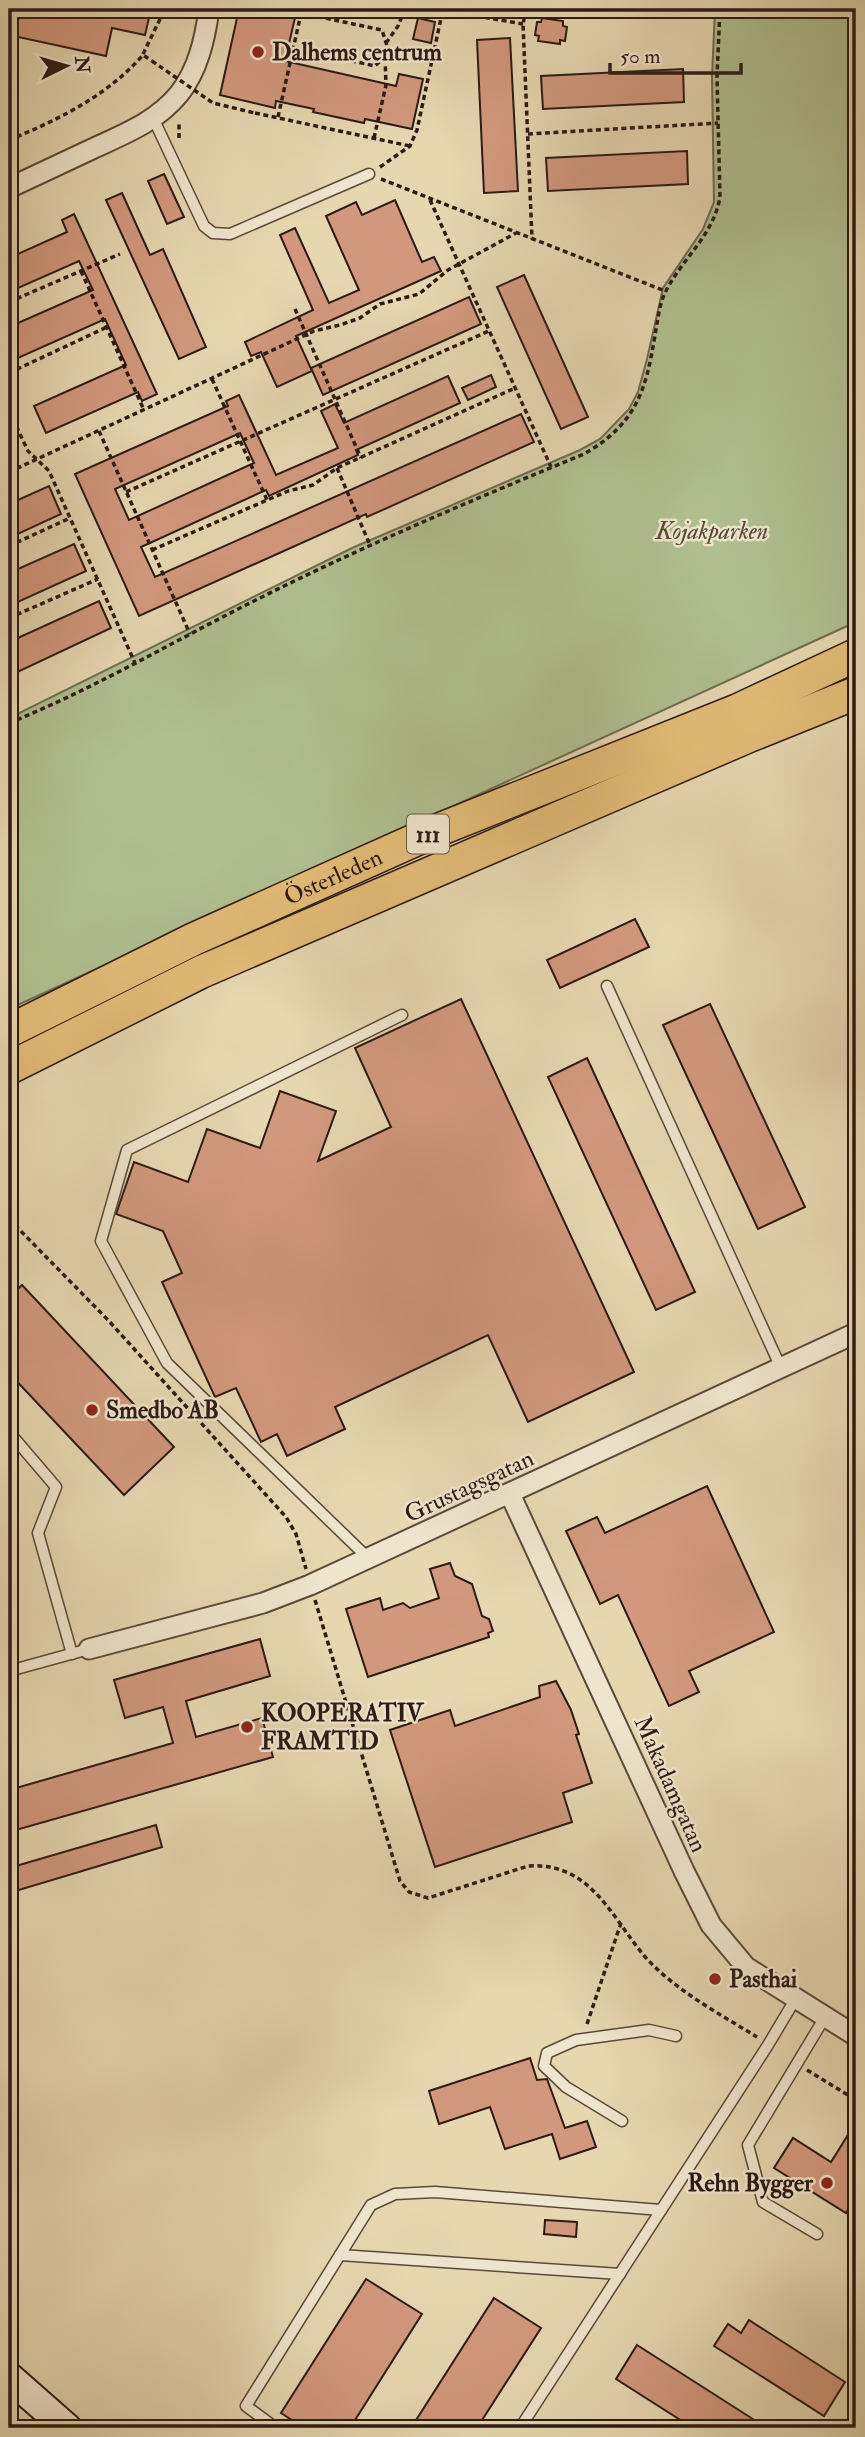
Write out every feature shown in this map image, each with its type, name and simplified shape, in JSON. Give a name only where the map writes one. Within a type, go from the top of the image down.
[{"type":"main road","name":"Österleden","points":[[9,1031],[194,939],[433,832],[738,710],[856,655]]},
{"type":"main road","name":"Österleden","points":[[9,1068],[201,972],[736,741],[856,693]]},
{"type":"main road","points":[[9,2377],[67,2428]]},
{"type":"street","points":[[9,188],[138,128],[153,118],[179,94],[193,70],[203,47],[209,9]]},
{"type":"street","name":"Grustagsgatan","points":[[80,1651],[263,1603],[310,1585],[856,1333]]},
{"type":"street","name":"Makadamgatan","points":[[510,1494],[711,1926],[746,1966],[856,2036]]},
{"type":"lane","points":[[153,118],[204,226],[207,230],[221,235],[230,234],[369,174]]},
{"type":"lane","points":[[607,986],[781,1368]]},
{"type":"lane","points":[[369,1559],[167,1363],[101,1241],[127,1150],[402,1015]]},
{"type":"lane","points":[[9,1433],[56,1487],[38,1533],[80,1651],[9,1671]]},
{"type":"lane","points":[[520,2428],[796,1998]]},
{"type":"lane","points":[[817,2234],[763,2202],[748,2145],[825,2017]]},
{"type":"lane","points":[[622,2121],[566,2087],[544,2066],[547,2053],[582,2039],[649,2030],[676,2036]]},
{"type":"lane","points":[[275,2428],[246,2406],[371,2205],[395,2194],[435,2192],[661,2210]]},
{"type":"lane","points":[[340,2255],[620,2274]]},
{"type":"path","points":[[9,141],[82,106],[108,88],[143,55],[165,9]]},
{"type":"path","points":[[386,43],[398,26],[405,9]]},
{"type":"path","points":[[369,174],[410,146],[418,130],[443,9],[523,24]]},
{"type":"path","points":[[526,9],[523,24],[532,239]]},
{"type":"path","points":[[9,723],[136,664],[370,545],[598,446],[620,428],[635,410],[646,380],[665,292],[717,212],[720,197],[717,77],[720,9]]},
{"type":"path","points":[[278,117],[301,11],[382,30],[388,52]]},
{"type":"path","points":[[293,48],[375,66],[388,52]]},
{"type":"path","points":[[388,52],[432,62]]},
{"type":"path","points":[[143,55],[214,103],[410,146]]},
{"type":"path","points":[[374,138],[386,85],[384,57]]},
{"type":"path","points":[[527,134],[718,123]]},
{"type":"path","points":[[369,174],[665,292]]},
{"type":"path","points":[[429,198],[551,467]]},
{"type":"path","points":[[9,472],[306,335],[360,317],[380,304],[419,294],[459,264],[516,233]]},
{"type":"path","points":[[9,302],[120,254]]},
{"type":"path","points":[[81,271],[144,410]]},
{"type":"path","points":[[295,309],[361,457]]},
{"type":"path","points":[[9,373],[107,327]]},
{"type":"path","points":[[126,492],[489,331]]},
{"type":"path","points":[[212,379],[267,500]]},
{"type":"path","points":[[152,550],[288,491],[313,485],[337,468],[515,388]]},
{"type":"path","points":[[9,411],[28,452],[48,471],[136,664]]},
{"type":"path","points":[[99,431],[190,635]]},
{"type":"path","points":[[337,468],[370,545]]},
{"type":"path","points":[[9,546],[70,518]]},
{"type":"path","points":[[9,618],[97,579]]},
{"type":"path","points":[[9,1219],[108,1320],[286,1517],[296,1534],[400,1881],[409,1892],[428,1898],[528,1866],[545,1865],[583,1882],[604,1901],[648,1960],[678,1986],[768,2045]]},
{"type":"path","points":[[582,2039],[621,1923]]},
{"type":"path","points":[[797,2063],[856,2100]]},
{"type":"green space","name":"Kojakparken","points":[[715,9],[856,9],[856,622],[9,1009],[9,718],[352,548],[600,439],[629,409],[638,392],[663,288],[703,229],[714,202],[712,77]]},
{"type":"building","points":[[14,9],[151,9],[145,35],[112,28],[106,56],[9,35]]},
{"type":"building","points":[[239,9],[297,9],[285,61],[396,86],[399,74],[423,79],[412,129],[365,119],[364,123],[276,101],[275,108],[220,95]]},
{"type":"building","points":[[418,18],[435,22],[431,43],[413,39]]},
{"type":"building","points":[[542,18],[563,21],[563,26],[567,27],[565,41],[560,40],[560,44],[538,41],[539,36],[535,35],[537,22],[541,22]]},
{"type":"building","points":[[510,38],[518,191],[484,193],[477,40]]},
{"type":"building","points":[[683,69],[684,102],[543,109],[541,76]]},
{"type":"building","points":[[687,151],[688,184],[548,191],[546,158]]},
{"type":"building","points":[[164,174],[184,217],[167,224],[148,181]]},
{"type":"building","points":[[122,193],[150,255],[163,249],[206,347],[179,359],[106,200]]},
{"type":"building","points":[[395,200],[422,262],[434,257],[441,271],[296,336],[312,371],[277,387],[261,352],[251,356],[245,342],[313,310],[280,235],[295,228],[329,303],[359,290],[326,216],[356,202],[362,215]]},
{"type":"building","points":[[74,214],[157,394],[142,401],[138,392],[46,433],[34,406],[126,365],[105,319],[9,362],[9,327],[93,290],[79,261],[9,292],[9,258],[67,232],[62,220]]},
{"type":"building","points":[[524,275],[588,417],[561,429],[497,287]]},
{"type":"building","points":[[469,297],[481,324],[323,395],[311,368]]},
{"type":"building","points":[[491,375],[496,387],[468,400],[462,388]]},
{"type":"building","points":[[448,376],[460,403],[356,450],[358,455],[269,496],[266,490],[141,547],[155,577],[521,414],[534,442],[139,616],[75,474],[228,406],[226,401],[239,395],[276,475],[338,448],[321,411],[335,404],[344,423]],"holes":[[[240,433],[254,463],[129,520],[115,489]]]},
{"type":"building","points":[[49,486],[61,514],[9,538],[9,504]]},
{"type":"building","points":[[74,544],[86,571],[9,606],[9,573]]},
{"type":"building","points":[[99,601],[111,628],[9,676],[9,642]]},
{"type":"building","points":[[635,919],[649,947],[560,988],[547,960]]},
{"type":"building","points":[[461,999],[634,1372],[528,1422],[488,1335],[335,1407],[345,1429],[287,1456],[277,1434],[261,1442],[236,1388],[215,1397],[162,1282],[182,1273],[163,1231],[116,1214],[134,1162],[188,1182],[207,1129],[260,1148],[280,1091],[336,1111],[318,1161],[391,1127],[355,1048]]},
{"type":"building","points":[[710,1004],[805,1207],[758,1229],[663,1025]]},
{"type":"building","points":[[587,1058],[695,1292],[656,1310],[548,1077]]},
{"type":"building","name":"Smedbo AB","points":[[22,1285],[174,1447],[124,1495],[9,1373],[9,1297]]},
{"type":"building","points":[[707,1486],[774,1632],[689,1671],[699,1692],[669,1706],[618,1595],[600,1604],[566,1531],[597,1517],[605,1533]]},
{"type":"building","points":[[450,1563],[455,1576],[472,1584],[482,1616],[489,1619],[493,1631],[488,1633],[489,1637],[368,1677],[346,1609],[380,1598],[383,1610],[403,1603],[410,1608],[439,1598],[430,1569]]},
{"type":"building","name":"KOOPERATIV FRAMTID","points":[[260,1639],[270,1676],[186,1701],[196,1737],[262,1718],[273,1757],[9,1832],[9,1790],[173,1743],[163,1707],[125,1718],[114,1680]]},
{"type":"building","points":[[556,1681],[571,1710],[579,1734],[576,1735],[592,1783],[563,1793],[572,1822],[435,1867],[390,1730],[450,1710],[455,1726],[540,1697],[539,1686]]},
{"type":"building","points":[[156,1825],[162,1847],[9,1893],[9,1868]]},
{"type":"building","points":[[530,2058],[537,2080],[547,2079],[565,2128],[587,2121],[596,2147],[560,2159],[552,2134],[505,2149],[490,2107],[439,2124],[429,2091]]},
{"type":"building","name":"Rehn Bygger","points":[[856,2122],[856,2197],[846,2213],[774,2168],[793,2138],[831,2162]]},
{"type":"building","points":[[545,2220],[577,2222],[576,2237],[544,2234]]},
{"type":"building","points":[[366,2279],[422,2314],[350,2428],[304,2428],[281,2413]]},
{"type":"building","points":[[494,2298],[541,2328],[477,2428],[411,2428]]},
{"type":"building","points":[[749,2320],[845,2382],[824,2416],[714,2346],[728,2324],[741,2333]]},
{"type":"building","points":[[637,2345],[767,2428],[693,2428],[616,2379]]},
{"type":"place","name":"Dalhems centrum","points":[[258,52]]},
{"type":"place","name":"Smedbo AB","points":[[92,1410]]},
{"type":"place","name":"KOOPERATIV FRAMTID","points":[[247,1727]]},
{"type":"place","name":"Pasthai","points":[[715,1979]]},
{"type":"place","name":"Rehn Bygger","points":[[827,2183]]}]
